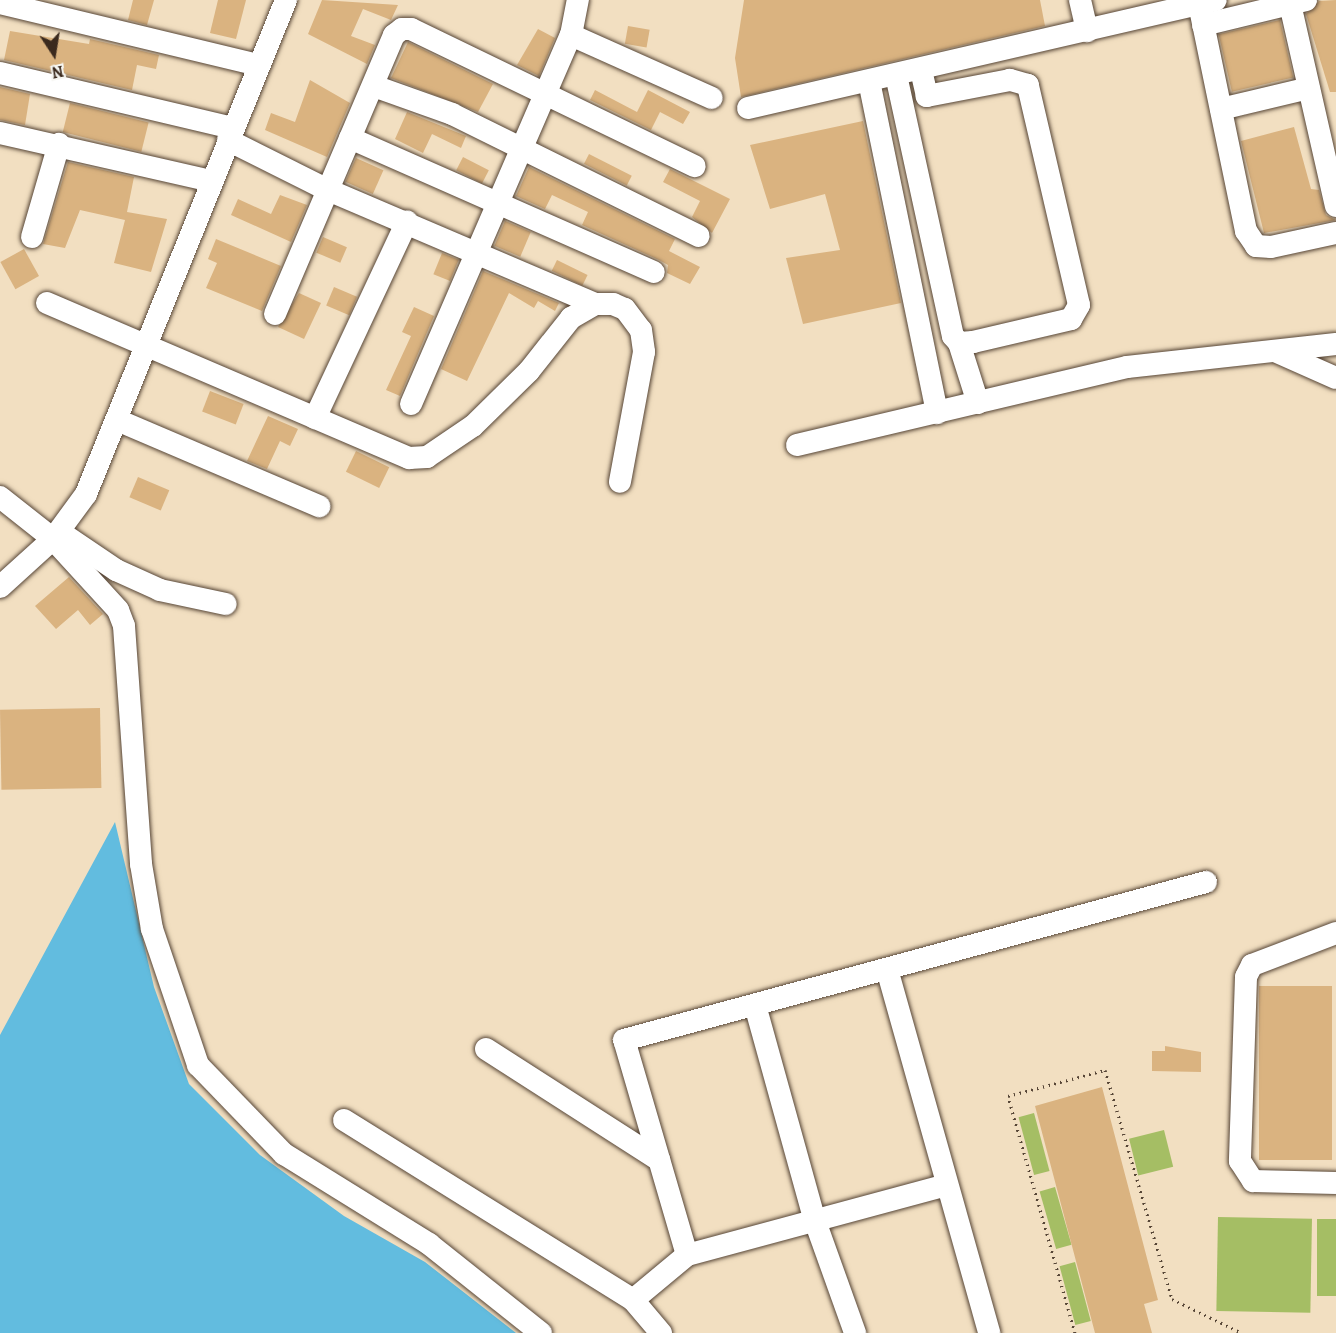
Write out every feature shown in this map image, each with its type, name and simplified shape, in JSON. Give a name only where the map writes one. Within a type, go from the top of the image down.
[{"type":"street","points":[[0,587],[56,535],[86,494],[286,0]]},
{"type":"street","points":[[411,404],[479,256],[572,35],[578,0]]},
{"type":"street","points":[[1080,0],[1087,31]]},
{"type":"street","points":[[748,108],[1087,31],[1206,10],[1298,2],[1309,88],[1326,113],[1336,206]]},
{"type":"street","points":[[0,3],[258,65]]},
{"type":"street","points":[[1206,10],[1221,109],[1246,231],[1256,246],[1336,233]]},
{"type":"street","points":[[275,314],[374,87],[394,35],[411,29],[695,166]]},
{"type":"street","points":[[572,35],[712,98]]},
{"type":"street","points":[[921,70],[927,96]]},
{"type":"street","points":[[0,74],[231,134],[328,190],[595,304],[625,309],[641,330],[644,352],[620,482]]},
{"type":"street","points":[[896,75],[904,102],[903,120],[959,343],[978,403]]},
{"type":"street","points":[[904,102],[1010,80],[1028,86],[1079,305],[1071,319],[959,343]]},
{"type":"street","points":[[869,81],[938,413]]},
{"type":"street","points":[[374,87],[452,114],[699,236]]},
{"type":"street","points":[[1221,109],[1309,88]]},
{"type":"street","points":[[0,133],[59,144],[211,181]]},
{"type":"street","points":[[350,138],[499,207],[654,272]]},
{"type":"street","points":[[32,237],[59,144]]},
{"type":"street","points":[[315,418],[406,222]]},
{"type":"street","points":[[47,303],[409,458],[427,457],[473,426],[529,371],[571,318],[595,304]]},
{"type":"street","points":[[797,445],[1127,367],[1336,344]]},
{"type":"street","points":[[1275,351],[1336,378]]},
{"type":"street","points":[[117,420],[319,506]]},
{"type":"street","points":[[0,497],[56,535],[116,570],[160,590],[226,604]]},
{"type":"street","points":[[56,535],[118,610],[124,626],[141,864],[152,929],[198,1065],[284,1154],[429,1244],[542,1333]]},
{"type":"street","points":[[687,1255],[624,1040],[1206,882]]},
{"type":"street","points":[[1336,933],[1260,962],[1245,977],[1240,1161],[1253,1181],[1336,1183]]},
{"type":"street","points":[[887,969],[989,1333]]},
{"type":"street","points":[[755,1005],[815,1221],[855,1333]]},
{"type":"street","points":[[486,1049],[659,1160]]},
{"type":"street","points":[[344,1120],[633,1300],[661,1333]]},
{"type":"street","points":[[633,1300],[687,1255],[946,1185]]},
{"type":"path","points":[[1075,1333],[1008,1096],[1105,1070],[1172,1299],[1242,1333]]},
{"type":"green space","points":[[1034,1113],[1050,1171],[1034,1175],[1019,1117]]},
{"type":"green space","points":[[1164,1130],[1173,1167],[1138,1176],[1129,1139]]},
{"type":"green space","points":[[1055,1187],[1072,1245],[1056,1249],[1040,1191]]},
{"type":"green space","points":[[1218,1217],[1312,1219],[1310,1313],[1216,1311]]},
{"type":"green space","points":[[1317,1219],[1336,1219],[1336,1296],[1317,1296]]},
{"type":"green space","points":[[1075,1262],[1091,1321],[1075,1325],[1060,1266]]},
{"type":"water","points":[[115,822],[154,987],[189,1084],[260,1155],[344,1216],[425,1262],[516,1333],[0,1333],[0,1035]]},
{"type":"building","points":[[133,0],[154,0],[147,25],[128,20]]},
{"type":"building","points":[[218,0],[246,0],[236,39],[210,33]]},
{"type":"building","points":[[322,0],[398,5],[391,20],[363,9],[351,36],[375,45],[367,64],[308,34]]},
{"type":"building","points":[[744,0],[1040,0],[1045,26],[741,97],[735,58]]},
{"type":"building","points":[[1336,0],[1336,92],[1330,92],[1306,14],[1319,1]]},
{"type":"building","points":[[1280,20],[1293,77],[1232,92],[1219,34]]},
{"type":"building","points":[[628,26],[650,30],[647,48],[625,44]]},
{"type":"building","points":[[538,29],[555,38],[539,76],[517,65]]},
{"type":"building","points":[[10,31],[89,44],[90,39],[159,55],[156,69],[137,65],[132,90],[4,60]]},
{"type":"building","points":[[408,42],[493,84],[478,112],[391,78]]},
{"type":"building","points":[[310,80],[350,103],[327,157],[265,130],[271,113],[295,122]]},
{"type":"building","points":[[0,87],[30,94],[25,125],[0,120]]},
{"type":"building","points":[[595,90],[637,112],[648,90],[690,112],[683,124],[660,112],[651,130],[590,100]]},
{"type":"building","points":[[70,103],[149,123],[141,152],[63,132]]},
{"type":"building","points":[[407,112],[466,136],[461,148],[432,134],[423,153],[395,139]]},
{"type":"building","points":[[863,121],[901,303],[803,324],[786,258],[840,250],[825,194],[770,209],[750,145]]},
{"type":"building","points":[[1294,127],[1311,189],[1319,190],[1326,215],[1336,220],[1264,233],[1241,141]]},
{"type":"building","points":[[589,154],[632,176],[627,186],[584,164]]},
{"type":"building","points":[[463,157],[489,170],[482,184],[456,170]]},
{"type":"building","points":[[356,158],[383,170],[373,194],[345,182]]},
{"type":"building","points":[[68,162],[134,177],[127,212],[167,219],[151,272],[114,263],[125,220],[80,210],[65,248],[43,244]]},
{"type":"building","points":[[529,167],[675,239],[669,251],[700,267],[690,284],[667,273],[668,265],[659,260],[582,225],[588,212],[552,195],[545,209],[516,196]]},
{"type":"building","points":[[670,169],[730,199],[712,233],[692,217],[700,201],[663,182]]},
{"type":"building","points":[[280,195],[307,205],[291,242],[231,215],[238,199],[271,214]]},
{"type":"building","points":[[505,221],[531,232],[520,257],[494,246]]},
{"type":"building","points":[[323,237],[347,247],[340,263],[316,253]]},
{"type":"building","points":[[216,239],[281,266],[262,311],[206,288],[217,263],[208,259]]},
{"type":"building","points":[[24,249],[39,276],[15,289],[0,262]]},
{"type":"building","points":[[442,253],[459,260],[450,281],[433,274]]},
{"type":"building","points":[[557,260],[588,275],[582,286],[552,271]]},
{"type":"building","points":[[483,271],[559,303],[555,311],[538,301],[534,308],[509,293],[467,381],[441,369]]},
{"type":"building","points":[[334,287],[357,297],[349,315],[326,305]]},
{"type":"building","points":[[299,293],[321,303],[304,339],[278,327]]},
{"type":"building","points":[[414,307],[434,316],[400,396],[386,390],[411,336],[402,332]]},
{"type":"building","points":[[210,391],[244,404],[236,424],[202,412]]},
{"type":"building","points":[[268,416],[298,429],[290,446],[280,441],[267,469],[247,461]]},
{"type":"building","points":[[356,451],[389,467],[379,488],[346,472]]},
{"type":"building","points":[[138,477],[169,490],[161,511],[129,497]]},
{"type":"building","points":[[69,577],[103,614],[90,625],[78,610],[56,629],[35,606]]},
{"type":"building","points":[[100,708],[101,788],[1,790],[0,710]]},
{"type":"building","points":[[1259,986],[1332,986],[1332,1160],[1259,1160]]},
{"type":"building","points":[[1165,1046],[1201,1052],[1201,1072],[1152,1071],[1152,1051],[1165,1051]]},
{"type":"building","points":[[1102,1087],[1158,1300],[1144,1304],[1152,1333],[1095,1333],[1035,1106]]}]
